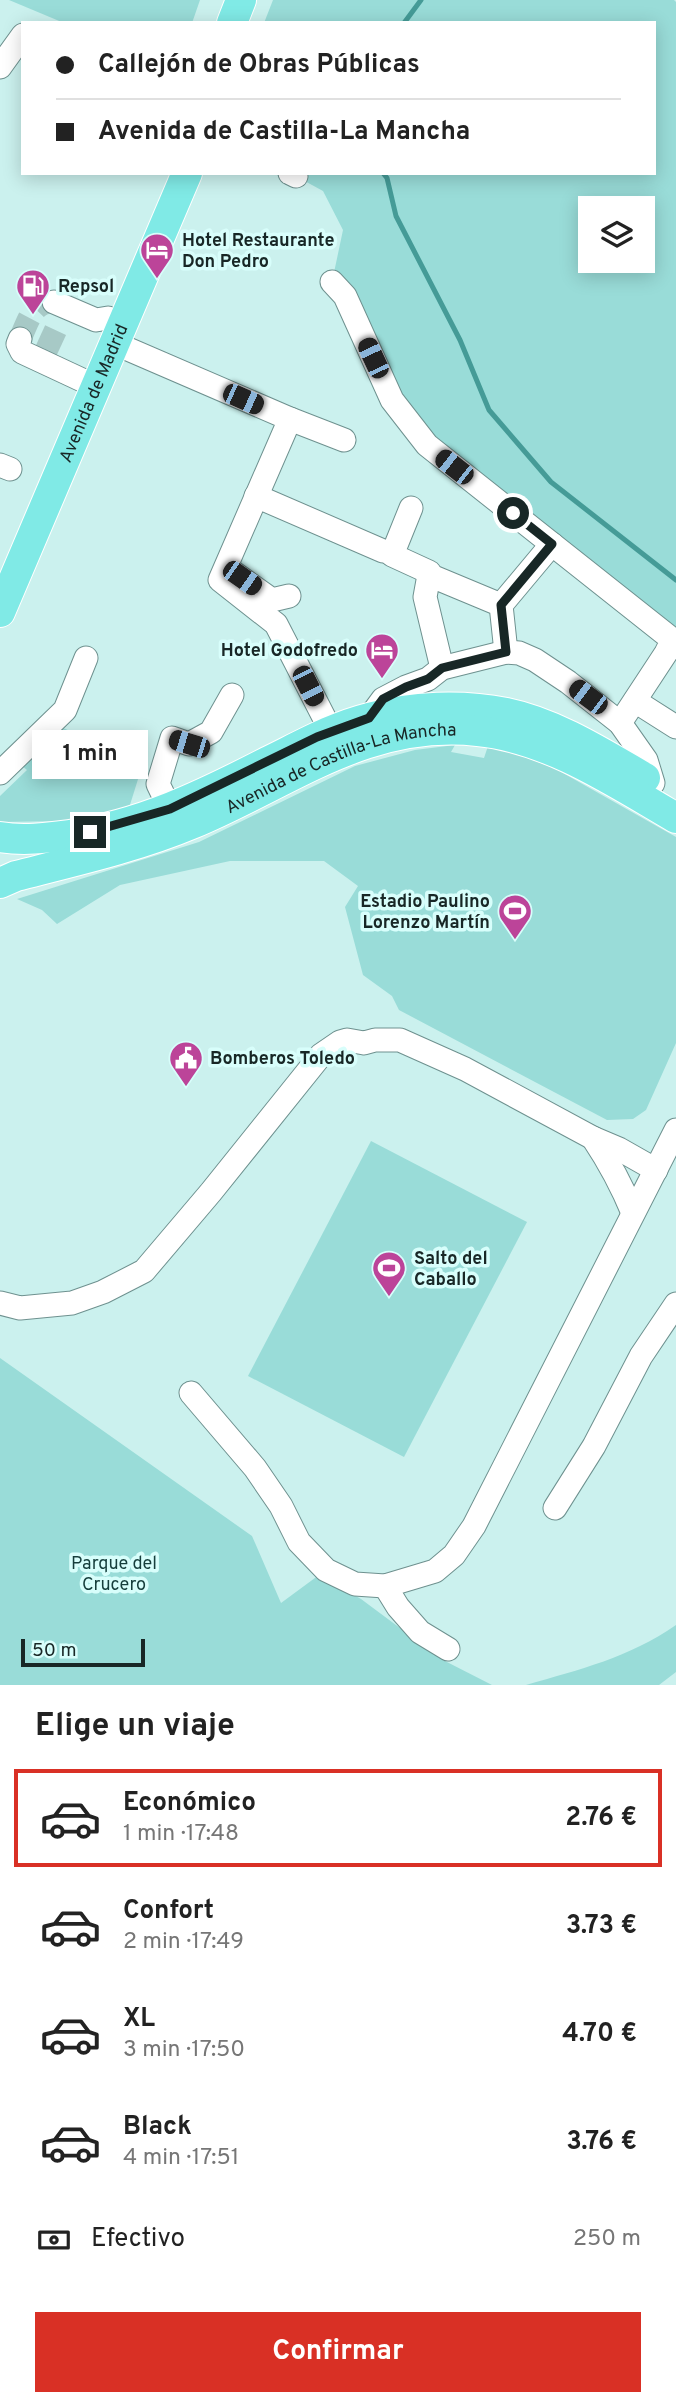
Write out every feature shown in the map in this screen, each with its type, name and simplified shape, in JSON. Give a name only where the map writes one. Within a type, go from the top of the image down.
[{"type":"main road","points":[[233,21],[242,0]]},
{"type":"main road","points":[[251,21],[259,0]]},
{"type":"main road","name":"Avenida de Madrid","points":[[0,612],[111,330],[168,175]]},
{"type":"main road","name":"Avenida de Madrid","points":[[0,572],[82,380],[111,330],[186,175]]},
{"type":"main road","name":"Avenida de Castilla-La Mancha","points":[[0,838],[48,838],[90,832],[170,809],[331,731],[369,718],[438,709],[509,713],[585,744],[665,789]]},
{"type":"main road","name":"Avenida de Castilla-La Mancha","points":[[0,883],[184,827],[333,755],[370,741],[430,731],[478,731],[537,746],[581,765],[676,818]]},
{"type":"street","points":[[0,67],[21,38]]},
{"type":"street","points":[[332,282],[345,296],[392,400],[427,446],[669,637],[671,643],[666,653],[620,723]]},
{"type":"street","points":[[54,302],[96,320],[290,419],[344,440]]},
{"type":"street","points":[[57,327],[60,319],[67,313],[77,312]]},
{"type":"street","points":[[20,339],[18,344],[22,352],[47,357],[82,380]]},
{"type":"street","points":[[290,419],[220,580],[276,624],[331,731]]},
{"type":"street","points":[[256,496],[383,551]]},
{"type":"street","points":[[411,508],[392,555],[429,572],[425,597],[442,668]]},
{"type":"street","points":[[506,652],[501,605],[552,544]]},
{"type":"street","points":[[226,567],[272,600],[289,596]]},
{"type":"street","points":[[429,576],[501,605]]},
{"type":"street","points":[[369,718],[383,699],[428,679],[442,668],[506,652],[519,653],[568,682],[620,723],[665,789]]},
{"type":"street","points":[[0,773],[65,710],[86,658]]},
{"type":"street","points":[[170,809],[158,784],[172,738],[189,744],[211,732],[233,695]]},
{"type":"street","points":[[635,701],[676,727]]},
{"type":"street","points":[[0,1303],[20,1308],[72,1303],[103,1292],[144,1270],[211,1192],[321,1055],[347,1040],[364,1044],[375,1040],[400,1040],[465,1069],[656,1170]]},
{"type":"street","points":[[191,1393],[255,1468],[281,1506],[299,1542],[326,1570],[355,1584],[385,1586],[435,1571],[454,1555],[474,1526],[676,1130]]},
{"type":"street","points":[[593,1138],[609,1162],[633,1213]]},
{"type":"street","points":[[555,1508],[594,1446],[641,1356],[676,1304]]},
{"type":"street","points":[[385,1586],[398,1607],[420,1632],[448,1649]]},
{"type":"green space","points":[[9,0],[200,0],[193,21],[59,21]]},
{"type":"green space","points":[[273,0],[676,2],[676,627],[669,637],[427,445],[332,282],[343,230],[323,191],[294,175],[656,175],[656,21],[265,21]]},
{"type":"green space","points":[[63,728],[75,733],[69,747],[139,776],[129,808],[63,821],[0,822],[0,796],[27,770],[21,765]]},
{"type":"green space","name":"Estadio Paulino Lorenzo Martín","points":[[489,743],[556,769],[676,837],[676,1043],[646,1110],[633,1119],[607,1120],[399,1010],[392,996],[363,975],[345,907],[358,886],[324,861],[230,861],[120,885],[57,924],[42,910],[17,899],[199,842],[355,766],[415,750],[455,745],[451,752],[484,758]]},
{"type":"green space","points":[[371,1141],[527,1222],[404,1457],[248,1376]]},
{"type":"green space","name":"Parque del Crucero","points":[[0,1358],[252,1536],[281,1603],[319,1575],[361,1599],[443,1660],[492,1685],[0,1685]]},
{"type":"green space","points":[[676,1625],[676,1672],[659,1685],[526,1685],[622,1654]]},
{"type":"waterway","points":[[405,21],[421,0]]},
{"type":"waterway","points":[[385,175],[396,216],[460,340],[489,410],[551,482],[676,580]]},
{"type":"tunnel","points":[[20,339],[36,309],[54,302]]},
{"type":"tunnel","points":[[46,351],[57,327]]},
{"type":"place","name":"Hotel Restaurante Don Pedro","points":[[157,280]]},
{"type":"place","name":"Repsol","points":[[33,316]]},
{"type":"place","name":"Hotel Godofredo","points":[[382,680]]},
{"type":"place","name":"Estadio Paulino Lorenzo Martín","points":[[515,941]]},
{"type":"place","name":"Bomberos Toledo","points":[[186,1088]]},
{"type":"place","name":"Salto del Caballo","points":[[389,1298]]},
{"type":"route","points":[[90,832],[170,809],[317,737],[369,718],[383,699],[428,679],[442,668],[506,652],[501,605],[552,544],[513,513]]}]
